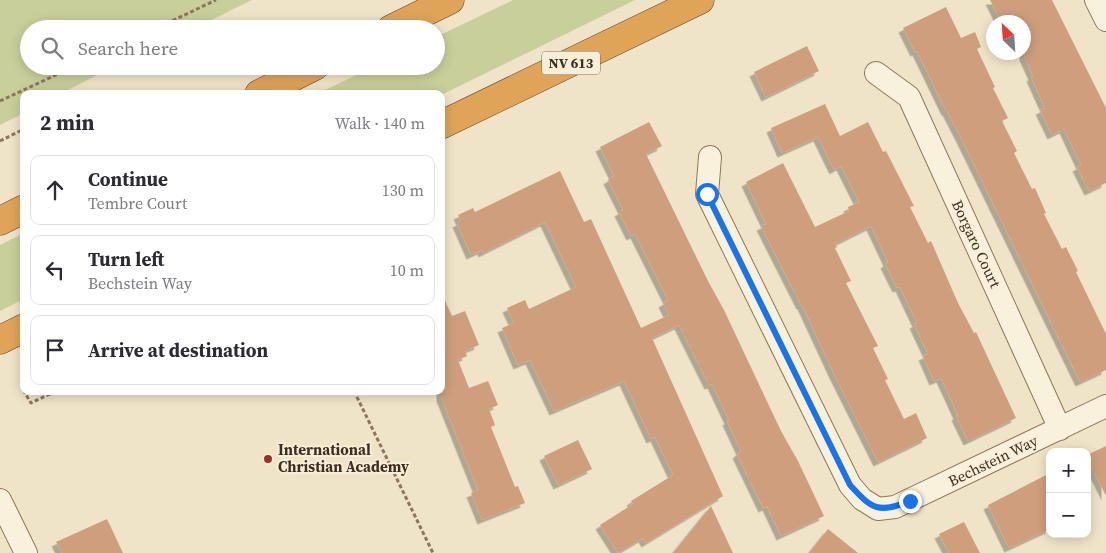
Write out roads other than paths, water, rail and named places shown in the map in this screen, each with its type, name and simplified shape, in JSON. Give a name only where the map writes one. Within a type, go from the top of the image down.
[{"type":"highway","points":[[410,20],[450,0]]},
{"type":"highway","name":"NV 613","points":[[445,123],[700,0]]},
{"type":"highway","points":[[267,90],[297,75]]},
{"type":"highway","points":[[0,221],[20,211]]},
{"type":"highway","points":[[0,340],[20,330]]},
{"type":"street","points":[[1096,0],[1106,20]]},
{"type":"street","name":"Borgaro Court","points":[[876,73],[909,97],[1060,429]]},
{"type":"street","name":"Bechstein Way","points":[[710,157],[707,194],[850,485],[862,499],[878,508],[895,507],[1106,406]]},
{"type":"street","points":[[0,500],[26,553]]},
{"type":"place","name":"International Christian Academy","points":[[268,459]]}]
